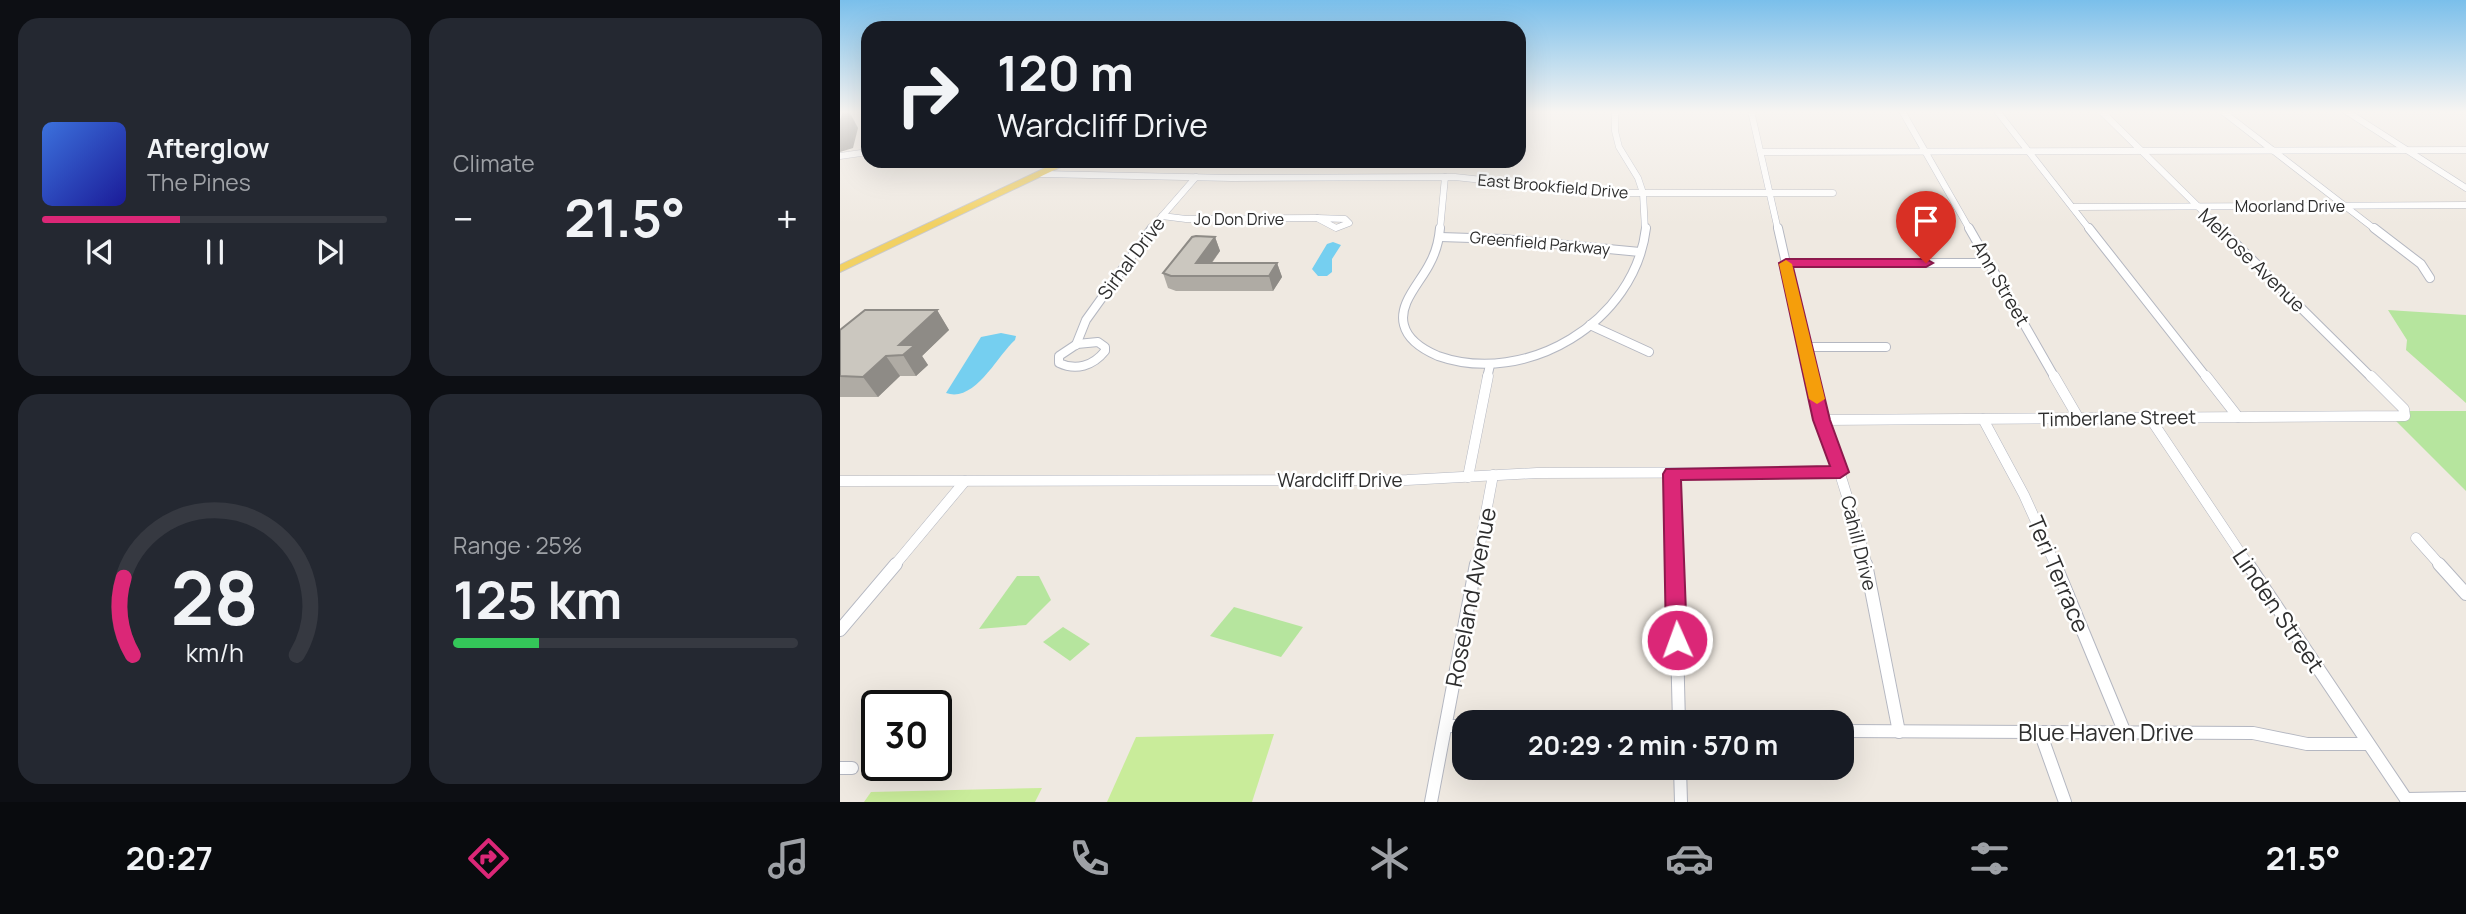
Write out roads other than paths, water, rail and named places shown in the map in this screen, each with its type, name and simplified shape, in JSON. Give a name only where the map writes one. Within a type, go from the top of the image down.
[{"type":"main road","points":[[840,269],[1054,168]]},
{"type":"street","points":[[1445,177],[1440,194],[1440,237],[1432,260],[1406,302],[1402,324],[1408,336],[1434,355],[1490,365],[1539,354],[1560,346],[1590,325],[1624,282],[1640,252],[1646,213],[1644,194],[1620,148]]},
{"type":"street","name":"Cahill Drive","points":[[1760,148],[1822,420],[1868,571],[1899,732]]},
{"type":"street","name":"Ann Street","points":[[1924,148],[2079,419]]},
{"type":"street","points":[[2026,148],[2238,417]]},
{"type":"street","name":"Melrose Avenue","points":[[2138,148],[2404,409]]},
{"type":"street","points":[[2271,148],[2421,264],[2430,278]]},
{"type":"street","points":[[2408,150],[2466,188]]},
{"type":"street","points":[[1761,152],[2466,150]]},
{"type":"street","points":[[840,156],[861,153]]},
{"type":"street","name":"East Brookfield Drive","points":[[1042,174],[1445,177],[1578,192],[1833,194]]},
{"type":"street","name":"Sirhal Drive","points":[[1076,345],[1098,342],[1105,347],[1105,351],[1098,359],[1084,365],[1068,367],[1058,360],[1063,352],[1076,345],[1091,312],[1138,244],[1196,177]]},
{"type":"street","name":"Moorland Drive","points":[[2073,207],[2466,205]]},
{"type":"street","name":"Jo Don Drive","points":[[1161,216],[1186,219],[1317,218]]},
{"type":"street","name":"Greenfield Parkway","points":[[1440,237],[1503,239],[1640,252]]},
{"type":"street","points":[[1786,263],[1989,263]]},
{"type":"street","points":[[1590,325],[1649,352]]},
{"type":"street","points":[[1805,347],[1886,347]]},
{"type":"street","name":"Roseland Avenue","points":[[1468,477],[1490,365]]},
{"type":"street","name":"Timberlane Street","points":[[1822,420],[2397,417],[2405,416],[2404,409]]},
{"type":"street","name":"Linden Street","points":[[2150,418],[2407,800]]},
{"type":"street","name":"Teri Terrace","points":[[1983,419],[2014,472],[2041,527],[2125,733]]},
{"type":"street","name":"Wardcliff Drive","points":[[840,481],[1407,480],[1493,475],[1840,472]]},
{"type":"street","points":[[1672,474],[1679,710]]},
{"type":"street","name":"Roseland Avenue","points":[[1431,802],[1493,475]]},
{"type":"street","points":[[840,630],[965,481]]},
{"type":"street","points":[[2416,538],[2466,594]]},
{"type":"street","points":[[1446,726],[1452,726]]},
{"type":"street","name":"Blue Haven Drive","points":[[1854,731],[2253,733],[2307,744],[2368,744]]},
{"type":"street","points":[[2039,732],[2065,802]]},
{"type":"street","points":[[1680,780],[1681,802]]},
{"type":"street","points":[[2407,800],[2466,798]]},
{"type":"water","points":[[1333,242],[1341,245],[1332,259],[1332,272],[1327,276],[1318,276],[1312,269],[1327,244]]},
{"type":"water","points":[[1001,333],[1016,336],[1015,340],[985,376],[966,391],[946,393],[981,337]]}]
